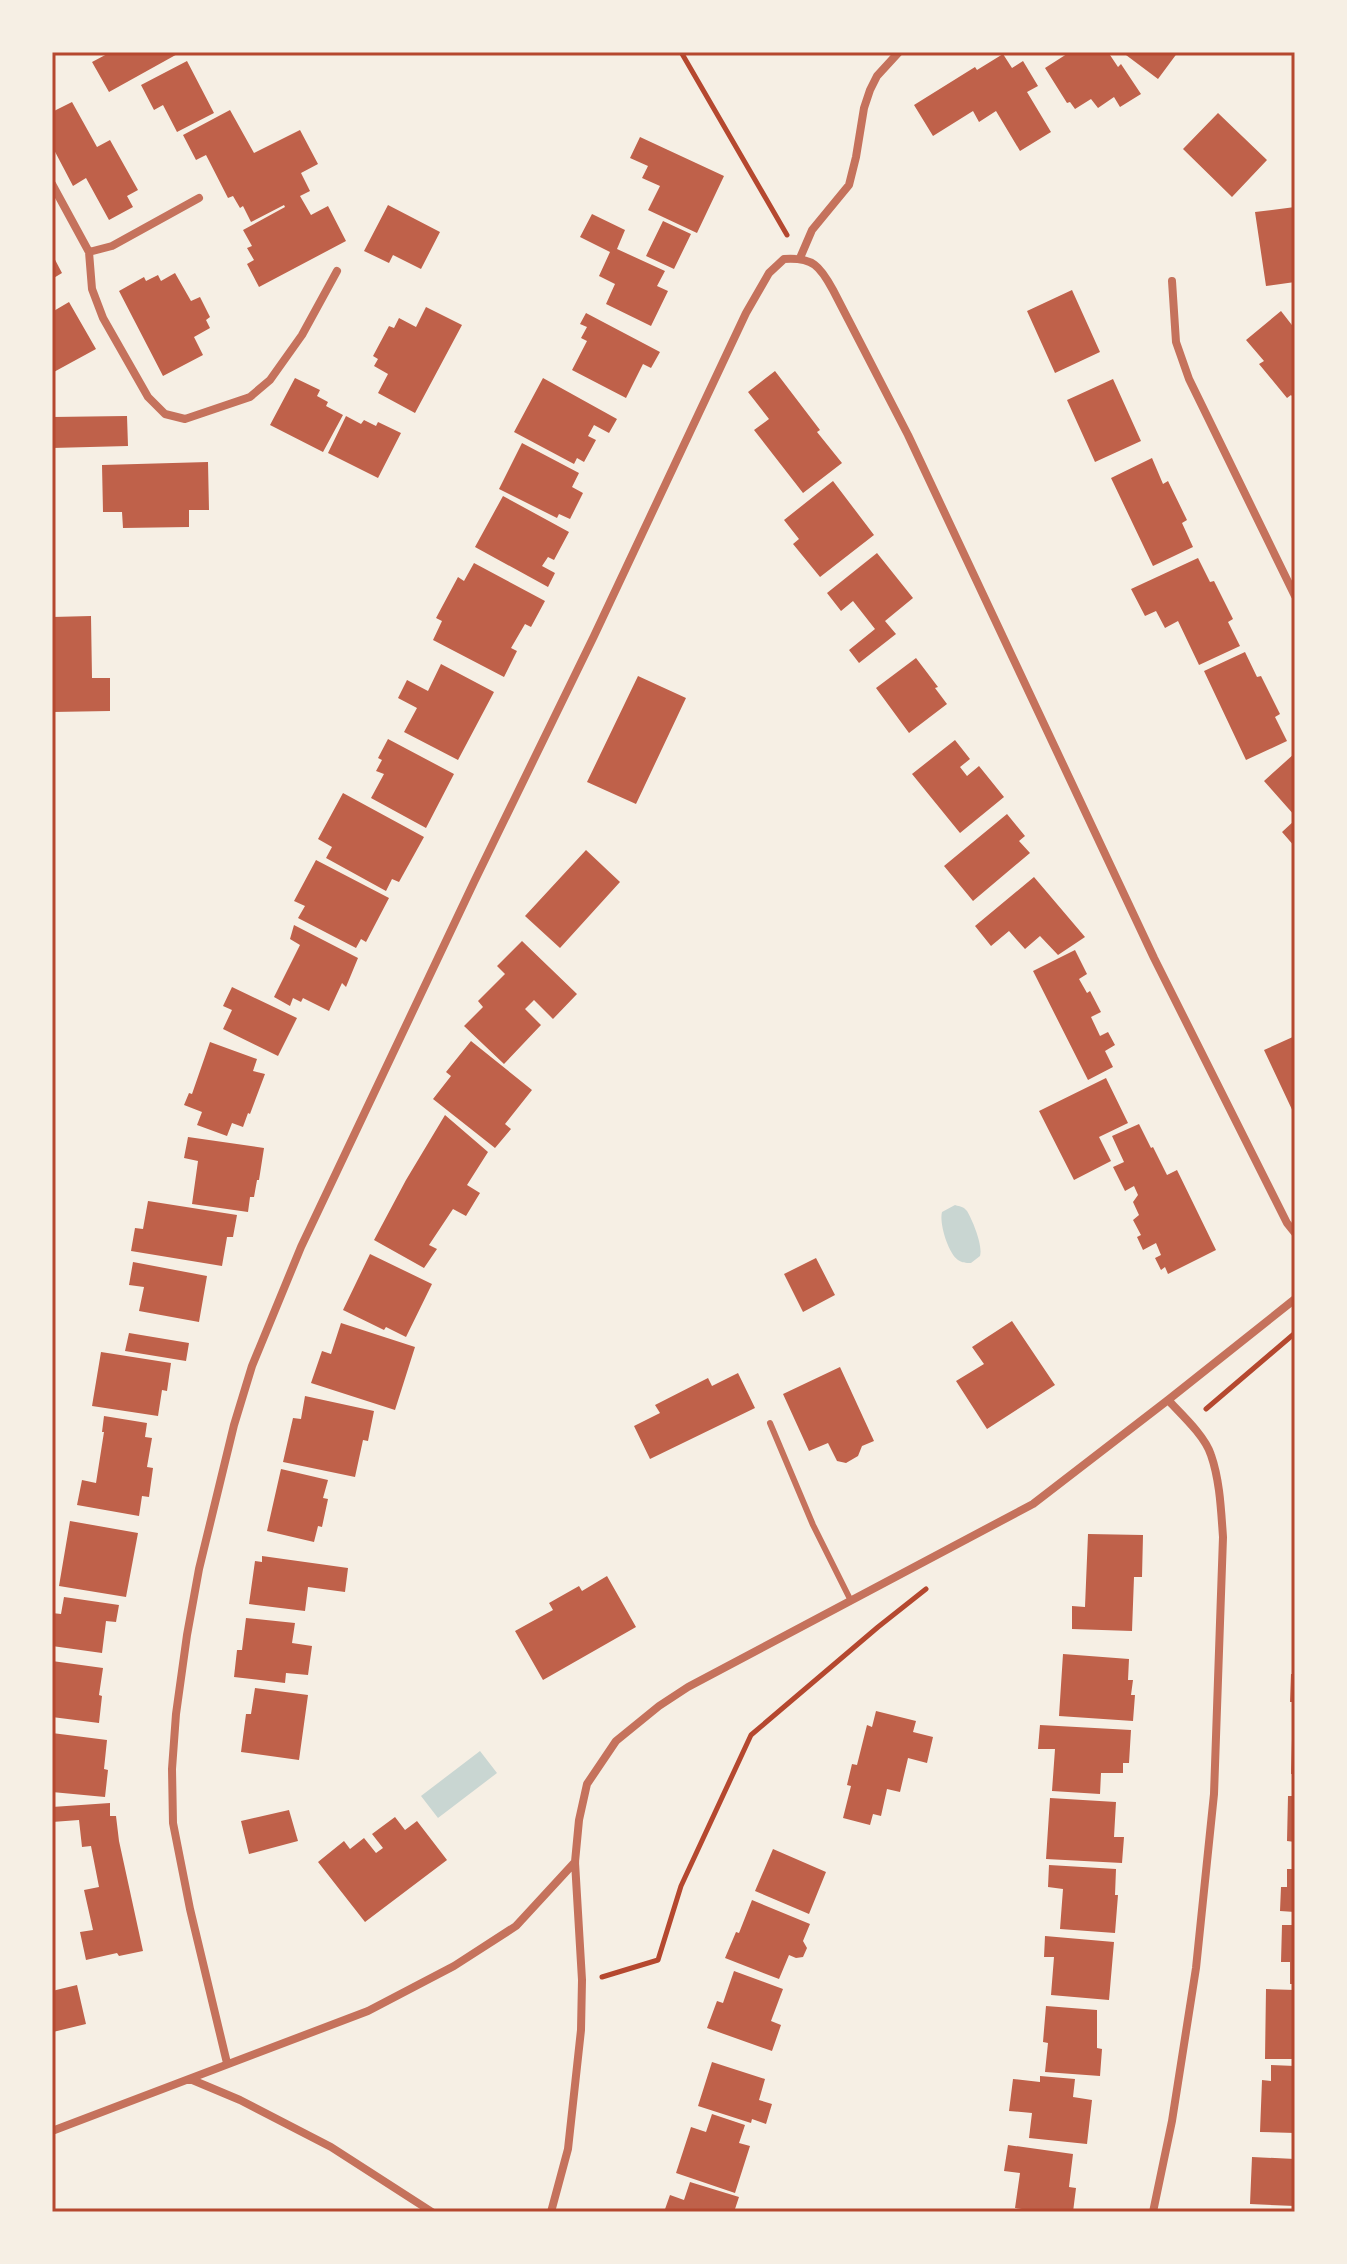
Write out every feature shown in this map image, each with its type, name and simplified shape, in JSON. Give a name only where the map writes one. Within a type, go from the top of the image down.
[{"type":"street","points":[[800,258],[812,230],[849,185],[870,90],[877,76],[899,52]]},
{"type":"street","points":[[52,184],[89,252],[92,289],[103,318],[148,397],[165,414],[185,419],[250,397],[270,380],[302,335],[337,271]]},
{"type":"street","points":[[89,252],[112,246],[199,198]]},
{"type":"street","points":[[227,2063],[173,1823],[172,1769],[183,1667],[199,1569],[234,1425],[252,1366],[301,1247],[363,1114],[746,313],[769,273],[784,259],[800,258],[813,262],[824,273],[908,435],[1154,958],[1287,1223],[1295,1233]]},
{"type":"street","points":[[1172,281],[1176,342],[1189,379],[1295,596]]},
{"type":"street","points":[[551,2212],[568,2149],[581,2030],[582,1980],[575,1862],[579,1820],[587,1784],[616,1741],[688,1687],[1033,1504],[1295,1299]]},
{"type":"street","points":[[1153,2212],[1172,2121],[1196,1968],[1214,1794],[1223,1537],[1221,1502],[1211,1453],[1190,1423],[1168,1400]]},
{"type":"street","points":[[52,2131],[368,2011],[454,1966],[516,1926],[575,1862]]},
{"type":"street","points":[[189,2079],[240,2100],[331,2147],[432,2212]]},
{"type":"lane","points":[[770,1423],[813,1525],[851,1601]]},
{"type":"path","points":[[681,52],[800,258]]},
{"type":"path","points":[[1190,1423],[1295,1333]]},
{"type":"path","points":[[582,1980],[658,1960],[681,1886],[751,1735],[938,1580]]},
{"type":"shaded area","points":[[955,1205],[967,1211],[979,1240],[980,1256],[971,1263],[958,1260],[945,1238],[942,1212]]},
{"type":"shaded area","points":[[480,1751],[497,1773],[438,1818],[421,1796]]},
{"type":"building","points":[[111,52],[181,52],[109,92],[92,62]]},
{"type":"building","points":[[1070,52],[1108,52],[1118,67],[1121,64],[1141,94],[1120,107],[1114,97],[1098,108],[1091,99],[1075,109],[1070,102],[1067,103],[1045,68]]},
{"type":"building","points":[[1122,52],[1178,52],[1158,79]]},
{"type":"building","points":[[1003,54],[1012,68],[1023,61],[1038,86],[1027,92],[1051,132],[1020,151],[996,111],[979,122],[973,111],[933,136],[914,105],[975,67],[977,70]]},
{"type":"building","points":[[187,61],[214,113],[177,132],[163,105],[154,110],[141,85]]},
{"type":"building","points":[[72,102],[97,147],[110,140],[138,190],[127,196],[133,207],[109,220],[86,178],[73,186],[52,146],[52,112]]},
{"type":"building","points":[[230,110],[254,153],[300,130],[318,164],[301,173],[310,191],[300,196],[311,215],[328,206],[346,241],[259,287],[247,264],[254,260],[247,248],[252,246],[243,230],[284,205],[251,222],[243,206],[240,208],[233,196],[228,198],[206,155],[196,160],[183,135]]},
{"type":"building","points":[[1218,113],[1267,160],[1232,197],[1183,149]]},
{"type":"building","points":[[640,137],[724,176],[697,233],[648,210],[660,186],[642,178],[648,166],[630,158]]},
{"type":"building","points":[[388,205],[440,232],[421,269],[393,255],[389,263],[364,251]]},
{"type":"building","points":[[1295,207],[1295,282],[1266,286],[1255,212]]},
{"type":"building","points":[[592,214],[625,230],[617,249],[665,271],[657,286],[668,291],[651,326],[606,304],[615,284],[599,276],[610,252],[580,237]]},
{"type":"building","points":[[663,221],[691,234],[674,269],[646,256]]},
{"type":"building","points":[[52,254],[62,273],[52,279]]},
{"type":"building","points":[[175,273],[191,301],[200,297],[210,317],[206,320],[210,328],[194,337],[203,355],[163,376],[119,291],[144,277],[146,281],[158,275],[161,281]]},
{"type":"building","points":[[1072,290],[1100,352],[1055,373],[1027,311]]},
{"type":"building","points":[[69,302],[96,349],[52,373],[52,312]]},
{"type":"building","points":[[426,307],[462,325],[415,413],[378,393],[388,374],[374,366],[378,359],[373,356],[389,326],[394,328],[399,318],[416,327]]},
{"type":"building","points":[[1281,311],[1295,329],[1295,399],[1291,395],[1287,398],[1259,364],[1264,361],[1246,340]]},
{"type":"building","points":[[586,313],[660,352],[651,368],[643,364],[626,398],[572,370],[587,341],[581,338],[587,327],[580,324]]},
{"type":"building","points":[[775,371],[842,463],[803,493],[754,430],[769,419],[748,392]]},
{"type":"building","points":[[295,378],[320,390],[317,396],[328,402],[326,406],[343,415],[323,452],[270,425]]},
{"type":"building","points":[[543,378],[617,419],[609,433],[594,425],[588,436],[596,440],[584,462],[577,458],[574,464],[514,432]]},
{"type":"building","points":[[1113,379],[1141,441],[1095,462],[1067,400]]},
{"type":"building","points":[[127,416],[128,446],[52,448],[52,417]]},
{"type":"building","points":[[346,416],[361,424],[364,420],[376,426],[378,422],[401,433],[378,478],[328,453]]},
{"type":"building","points":[[522,443],[579,473],[572,487],[583,493],[570,519],[559,514],[557,518],[499,489]]},
{"type":"building","points":[[1152,458],[1163,484],[1168,481],[1187,520],[1182,523],[1193,547],[1153,566],[1111,478]]},
{"type":"building","points":[[208,462],[209,510],[189,510],[189,527],[123,528],[122,512],[103,512],[102,465]]},
{"type":"building","points":[[833,481],[874,535],[820,577],[793,544],[799,539],[784,520]]},
{"type":"building","points":[[503,496],[569,532],[554,560],[548,557],[542,566],[555,573],[548,587],[475,547]]},
{"type":"building","points":[[877,553],[913,598],[885,621],[896,634],[859,663],[849,650],[875,629],[853,601],[841,611],[827,593]]},
{"type":"building","points":[[1198,558],[1210,582],[1214,581],[1233,619],[1228,622],[1240,646],[1199,665],[1178,621],[1165,628],[1156,611],[1145,616],[1131,589]]},
{"type":"building","points":[[474,563],[545,601],[531,627],[525,624],[511,648],[517,651],[504,677],[433,640],[442,621],[436,618],[458,577],[464,581]]},
{"type":"building","points":[[91,616],[92,678],[110,678],[110,711],[52,712],[52,617]]},
{"type":"building","points":[[1245,652],[1280,714],[1275,717],[1287,741],[1246,760],[1204,671]]},
{"type":"building","points":[[916,658],[947,704],[909,733],[876,688]]},
{"type":"building","points":[[441,664],[494,692],[458,760],[404,732],[417,708],[398,698],[407,680],[428,691]]},
{"type":"building","points":[[638,676],[686,698],[636,804],[587,782]]},
{"type":"building","points":[[388,739],[454,774],[426,828],[371,798],[384,774],[376,771],[382,760],[378,758]]},
{"type":"building","points":[[955,740],[970,759],[960,767],[967,776],[979,766],[1004,797],[960,833],[912,774]]},
{"type":"building","points":[[1295,753],[1295,816],[1264,781]]},
{"type":"building","points":[[343,793],[424,837],[399,882],[392,879],[386,891],[326,858],[332,847],[318,839]]},
{"type":"building","points":[[1007,814],[1025,836],[1019,841],[1030,853],[973,901],[944,866]]},
{"type":"building","points":[[1295,820],[1295,847],[1282,832]]},
{"type":"building","points":[[586,850],[620,882],[560,948],[525,916]]},
{"type":"building","points":[[316,860],[389,898],[366,942],[361,939],[356,948],[298,918],[305,906],[294,901]]},
{"type":"building","points":[[1034,877],[1085,937],[1058,955],[1040,936],[1025,949],[1009,931],[991,946],[975,926]]},
{"type":"building","points":[[294,925],[358,958],[346,987],[342,983],[329,1011],[303,998],[301,1002],[293,998],[290,1006],[274,997],[300,945],[290,939]]},
{"type":"building","points":[[522,941],[577,994],[553,1019],[534,1000],[525,1009],[541,1025],[504,1064],[464,1026],[483,1007],[478,1001],[505,974],[497,966]]},
{"type":"building","points":[[1075,950],[1087,974],[1079,979],[1087,993],[1090,991],[1101,1012],[1091,1017],[1100,1036],[1108,1032],[1115,1045],[1105,1051],[1113,1067],[1088,1080],[1033,971]]},
{"type":"building","points":[[232,987],[297,1018],[278,1056],[223,1029],[232,1010],[223,1006]]},
{"type":"building","points":[[1295,1036],[1295,1116],[1264,1050]]},
{"type":"building","points":[[471,1041],[532,1090],[505,1124],[511,1129],[495,1148],[433,1099],[451,1076],[446,1072]]},
{"type":"building","points":[[210,1042],[257,1059],[253,1071],[265,1074],[243,1127],[232,1123],[227,1136],[197,1125],[202,1112],[184,1105],[189,1093],[192,1094]]},
{"type":"building","points":[[1106,1078],[1128,1123],[1099,1137],[1111,1161],[1074,1180],[1039,1111]]},
{"type":"building","points":[[445,1115],[488,1152],[467,1185],[480,1193],[466,1216],[453,1209],[429,1245],[437,1249],[424,1268],[374,1240]]},
{"type":"building","points":[[1139,1124],[1167,1175],[1177,1170],[1216,1250],[1168,1274],[1165,1267],[1161,1270],[1155,1258],[1161,1255],[1156,1243],[1143,1250],[1137,1237],[1141,1235],[1133,1220],[1139,1215],[1133,1202],[1138,1195],[1134,1186],[1125,1191],[1113,1167],[1124,1162],[1112,1136]]},
{"type":"building","points":[[188,1137],[264,1148],[259,1180],[254,1197],[250,1197],[248,1212],[192,1204],[198,1161],[184,1158]]},
{"type":"building","points":[[148,1201],[237,1215],[233,1237],[227,1237],[222,1266],[131,1251],[135,1228],[143,1229]]},
{"type":"building","points":[[370,1254],[432,1284],[406,1337],[343,1310]]},
{"type":"building","points":[[816,1258],[835,1295],[803,1312],[784,1274]]},
{"type":"building","points":[[133,1262],[207,1276],[199,1322],[139,1311],[144,1287],[129,1285]]},
{"type":"building","points":[[1012,1321],[1055,1385],[987,1429],[956,1381],[984,1364],[972,1347]]},
{"type":"building","points":[[341,1323],[415,1347],[395,1410],[311,1383],[322,1351],[331,1354]]},
{"type":"building","points":[[129,1333],[189,1343],[186,1361],[125,1351]]},
{"type":"building","points":[[101,1352],[171,1363],[167,1391],[162,1390],[158,1416],[92,1406]]},
{"type":"building","points":[[840,1367],[874,1441],[862,1446],[858,1456],[846,1463],[837,1461],[828,1443],[809,1451],[783,1394]]},
{"type":"building","points":[[738,1373],[755,1408],[650,1459],[634,1426],[660,1413],[655,1405],[708,1378],[712,1386]]},
{"type":"building","points":[[305,1396],[374,1411],[368,1441],[363,1440],[355,1477],[283,1462],[293,1418],[301,1419]]},
{"type":"building","points":[[104,1416],[147,1423],[145,1437],[152,1438],[147,1467],[153,1468],[149,1497],[142,1496],[139,1516],[77,1505],[82,1480],[96,1483]]},
{"type":"building","points":[[281,1469],[328,1480],[323,1498],[328,1499],[322,1527],[318,1526],[314,1542],[267,1531]]},
{"type":"building","points":[[70,1521],[138,1533],[126,1597],[59,1586]]},
{"type":"building","points":[[1088,1534],[1143,1535],[1142,1577],[1134,1577],[1132,1631],[1072,1629],[1072,1606],[1085,1607]]},
{"type":"building","points":[[262,1556],[348,1568],[345,1592],[308,1587],[305,1611],[249,1604],[255,1561],[262,1562]]},
{"type":"building","points":[[607,1576],[636,1627],[543,1680],[515,1631],[553,1610],[549,1603],[579,1586],[582,1591]]},
{"type":"building","points":[[64,1597],[119,1605],[116,1622],[106,1621],[102,1653],[52,1646],[52,1613],[61,1614]]},
{"type":"building","points":[[246,1618],[295,1623],[292,1643],[312,1646],[308,1675],[286,1673],[285,1683],[234,1677],[237,1650],[242,1650]]},
{"type":"building","points":[[1063,1654],[1129,1659],[1128,1680],[1133,1680],[1131,1695],[1135,1695],[1133,1721],[1059,1716]]},
{"type":"building","points":[[52,1661],[103,1668],[99,1723],[52,1717]]},
{"type":"building","points":[[1291,1674],[1295,1674],[1295,1702],[1290,1702]]},
{"type":"building","points":[[255,1688],[308,1695],[299,1760],[241,1752],[246,1714],[251,1714]]},
{"type":"building","points":[[876,1711],[916,1721],[913,1732],[933,1737],[927,1763],[908,1758],[900,1792],[887,1789],[881,1816],[873,1814],[870,1825],[843,1818],[851,1786],[847,1785],[852,1764],[857,1765],[867,1725],[872,1727]]},
{"type":"building","points":[[1040,1725],[1131,1730],[1129,1763],[1123,1763],[1123,1773],[1101,1773],[1100,1794],[1052,1791],[1055,1749],[1038,1749]]},
{"type":"building","points":[[52,1733],[107,1740],[105,1797],[52,1792]]},
{"type":"building","points":[[1292,1739],[1295,1739],[1295,1774],[1291,1774]]},
{"type":"building","points":[[1288,1796],[1295,1796],[1295,1842],[1287,1841]]},
{"type":"building","points":[[1050,1798],[1116,1802],[1114,1837],[1124,1837],[1122,1863],[1046,1859]]},
{"type":"building","points":[[110,1803],[110,1816],[116,1816],[143,1951],[86,1960],[80,1932],[93,1930],[84,1890],[99,1887],[91,1846],[82,1847],[79,1820],[52,1822],[52,1807]]},
{"type":"building","points":[[289,1810],[298,1841],[249,1854],[241,1821]]},
{"type":"building","points":[[395,1817],[405,1830],[417,1821],[447,1860],[365,1922],[318,1862],[344,1841],[350,1849],[364,1838],[376,1853],[383,1848],[372,1834]]},
{"type":"building","points":[[773,1849],[826,1872],[809,1914],[755,1891]]},
{"type":"building","points":[[1049,1865],[1116,1869],[1115,1895],[1118,1895],[1115,1933],[1060,1929],[1063,1889],[1048,1887]]},
{"type":"building","points":[[1287,1869],[1295,1869],[1295,1912],[1280,1911],[1281,1887],[1287,1887]]},
{"type":"building","points":[[752,1900],[810,1924],[803,1941],[807,1948],[803,1957],[789,1955],[779,1979],[725,1958]]},
{"type":"building","points":[[1282,1925],[1295,1925],[1295,1984],[1290,1984],[1290,1962],[1281,1962]]},
{"type":"building","points":[[1045,1936],[1114,1942],[1109,2000],[1051,1995],[1054,1957],[1044,1957]]},
{"type":"building","points":[[734,1971],[783,1989],[771,2021],[781,2025],[772,2051],[707,2028],[717,2001],[723,2003]]},
{"type":"building","points":[[77,1985],[86,2024],[53,2032],[52,1991]]},
{"type":"building","points":[[1266,1989],[1295,1990],[1295,2059],[1265,2059]]},
{"type":"building","points":[[1046,2006],[1097,2010],[1097,2048],[1102,2049],[1100,2076],[1045,2072],[1048,2043],[1043,2042]]},
{"type":"building","points":[[712,2062],[765,2079],[759,2100],[772,2104],[766,2124],[752,2119],[751,2123],[698,2106]]},
{"type":"building","points":[[1271,2065],[1295,2066],[1295,2133],[1260,2132],[1262,2080],[1271,2081]]},
{"type":"building","points":[[1040,2076],[1075,2079],[1073,2097],[1092,2100],[1087,2144],[1029,2138],[1032,2113],[1009,2111],[1013,2079],[1040,2082]]},
{"type":"building","points":[[712,2114],[745,2125],[739,2143],[750,2146],[735,2193],[676,2173],[691,2127],[706,2132]]},
{"type":"building","points":[[1008,2145],[1073,2154],[1069,2187],[1076,2188],[1073,2212],[1015,2208],[1020,2173],[1004,2171]]},
{"type":"building","points":[[1252,2157],[1295,2159],[1295,2206],[1250,2204]]},
{"type":"building","points":[[690,2182],[739,2197],[734,2212],[726,2209],[726,2212],[664,2212],[670,2195],[684,2200]]}]
